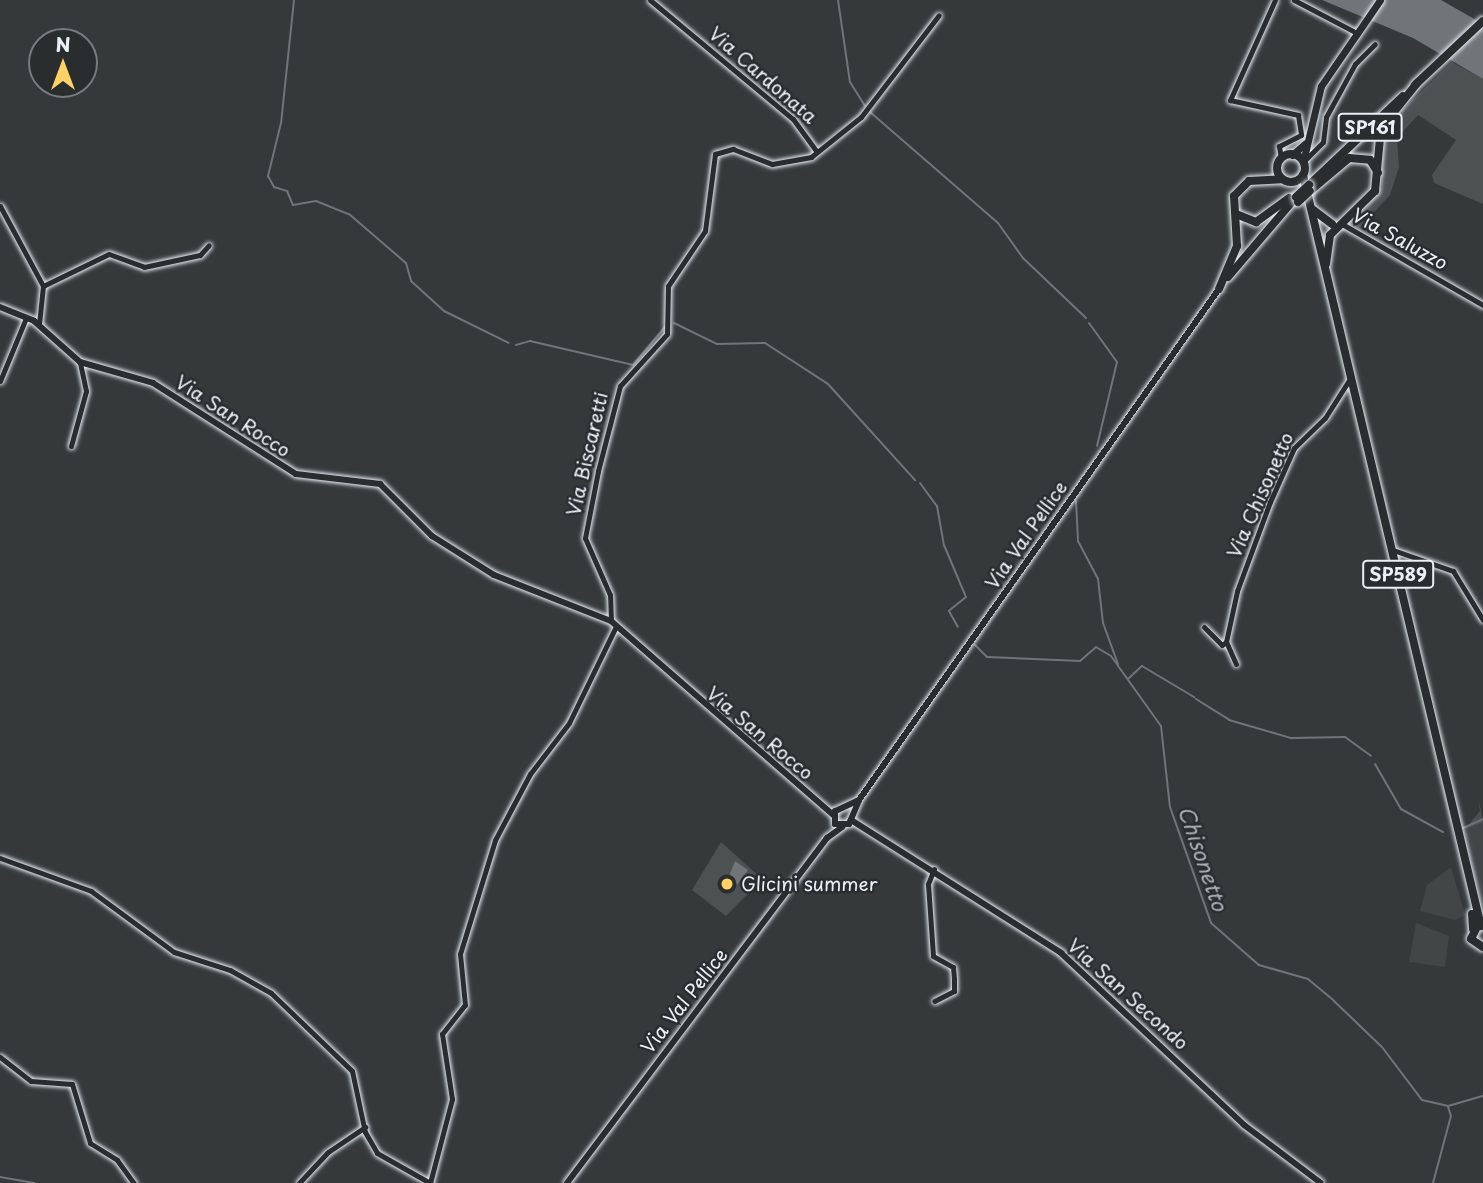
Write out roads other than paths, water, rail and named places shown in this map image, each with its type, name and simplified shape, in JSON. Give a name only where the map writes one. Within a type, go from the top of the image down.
[{"type":"main road","points":[[1292,155],[1303,162],[1321,86],[1362,32],[1380,0]]},
{"type":"main road","name":"SP161","points":[[1219,289],[1264,230],[1307,185],[1483,21]]},
{"type":"main road","points":[[1315,236],[1335,224],[1375,191],[1379,175],[1381,128],[1418,82]]},
{"type":"main road","points":[[1219,289],[1237,246],[1234,211],[1240,187],[1261,177],[1306,143]]},
{"type":"main road","points":[[1261,177],[1307,185],[1349,158],[1370,160],[1379,175]]},
{"type":"main road","points":[[1279,162],[1287,181]]},
{"type":"main road","name":"SP589","points":[[1303,162],[1315,236],[1450,790],[1483,955]]},
{"type":"main road","points":[[1287,181],[1307,185]]},
{"type":"main road","points":[[1234,211],[1256,222],[1296,197]]},
{"type":"main road","points":[[1310,206],[1335,224]]},
{"type":"main road","points":[[1315,236],[1330,235],[1335,224]]},
{"type":"main road","name":"SP589","points":[[1330,235],[1331,295]]},
{"type":"street","name":"Via Cardonata","points":[[650,0],[793,119],[816,151]]},
{"type":"street","points":[[1275,0],[1230,100],[1297,115],[1301,135],[1279,146],[1279,162]]},
{"type":"street","points":[[1294,0],[1353,31]]},
{"type":"street","name":"Via Biscaretti","points":[[613,623],[610,595],[585,538],[598,471],[616,395],[667,334],[668,286],[705,231],[715,154],[733,149],[780,163],[816,151],[853,126],[939,15]]},
{"type":"street","points":[[1303,162],[1323,142],[1326,117],[1351,72],[1375,44]]},
{"type":"street","points":[[0,206],[43,286],[39,325]]},
{"type":"street","name":"Via Saluzzo","points":[[1335,224],[1483,305]]},
{"type":"street","points":[[43,286],[109,254],[144,267],[200,255],[209,245]]},
{"type":"street","name":"Via Val Pellice","points":[[845,817],[1219,289]]},
{"type":"street","name":"Via San Rocco","points":[[0,307],[39,325],[80,362],[153,383],[296,474],[380,484],[432,536],[494,575],[613,623],[820,803],[833,818],[845,817]]},
{"type":"street","points":[[0,381],[26,318]]},
{"type":"street","points":[[71,446],[86,391],[80,362]]},
{"type":"street","name":"Via Chisonetto","points":[[1226,642],[1237,591],[1294,448],[1325,418],[1351,377]]},
{"type":"street","points":[[1393,550],[1453,571],[1483,620]]},
{"type":"street","points":[[0,858],[92,891],[174,952],[230,970],[271,993],[352,1072],[365,1128],[383,1159],[430,1183],[452,1099],[442,1034],[465,1005],[460,954],[495,840],[530,774],[569,723],[613,623]]},
{"type":"street","points":[[1204,627],[1226,642],[1236,664]]},
{"type":"street","name":"Via San Rocco","points":[[820,803],[845,817]]},
{"type":"street","name":"SP161","points":[[827,838],[833,818],[845,817]]},
{"type":"street","name":"SP161","points":[[827,838],[845,817]]},
{"type":"street","name":"Via San Secondo","points":[[845,817],[934,869],[1061,953],[1244,1125],[1321,1183]]},
{"type":"street","name":"Via Val Pellice","points":[[566,1183],[827,838]]},
{"type":"street","points":[[934,869],[928,884],[933,956],[953,967],[954,979],[954,991],[934,1001]]},
{"type":"street","points":[[0,1057],[31,1081],[72,1084],[90,1143],[117,1160],[134,1183]]},
{"type":"street","points":[[299,1183],[328,1152],[365,1128]]},
{"type":"street","points":[[572,1176],[579,1183]]},
{"type":"waterway","points":[[294,0],[281,123],[268,176],[274,187],[287,191],[293,205],[316,201],[349,214],[406,263],[411,281],[444,311],[509,343]]},
{"type":"waterway","points":[[838,0],[850,82],[865,106]]},
{"type":"waterway","points":[[870,112],[998,223],[1023,258],[1086,318]]},
{"type":"waterway","points":[[674,323],[717,344],[765,343],[828,384],[915,480]]},
{"type":"waterway","points":[[1089,323],[1117,362],[1097,446]]},
{"type":"waterway","points":[[516,345],[530,341],[633,365],[665,327]]},
{"type":"waterway","points":[[920,483],[937,506],[944,545],[966,597],[949,611],[958,627]]},
{"type":"waterway","points":[[1076,501],[1078,541],[1098,579],[1103,623],[1118,664]]},
{"type":"waterway","name":"Chisonetto","points":[[975,645],[987,657],[1080,661],[1096,647],[1111,656],[1161,726],[1170,807],[1211,923],[1259,965],[1308,979],[1382,1047],[1422,1100],[1448,1106],[1483,1096]]},
{"type":"waterway","name":"Chisonetto","points":[[1128,679],[1142,666],[1194,697]]},
{"type":"waterway","name":"Chisonetto","points":[[1196,699],[1229,720],[1291,738],[1345,737],[1371,756]]},
{"type":"waterway","name":"Chisonetto","points":[[1375,764],[1401,809],[1443,832]]},
{"type":"waterway","name":"Chisonetto","points":[[1463,828],[1483,819]]},
{"type":"waterway","points":[[1433,1183],[1451,1116],[1448,1107]]},
{"type":"waterway","points":[[0,1177],[34,1183]]},
{"type":"place","name":"Glicini summer","points":[[727,884]]}]
